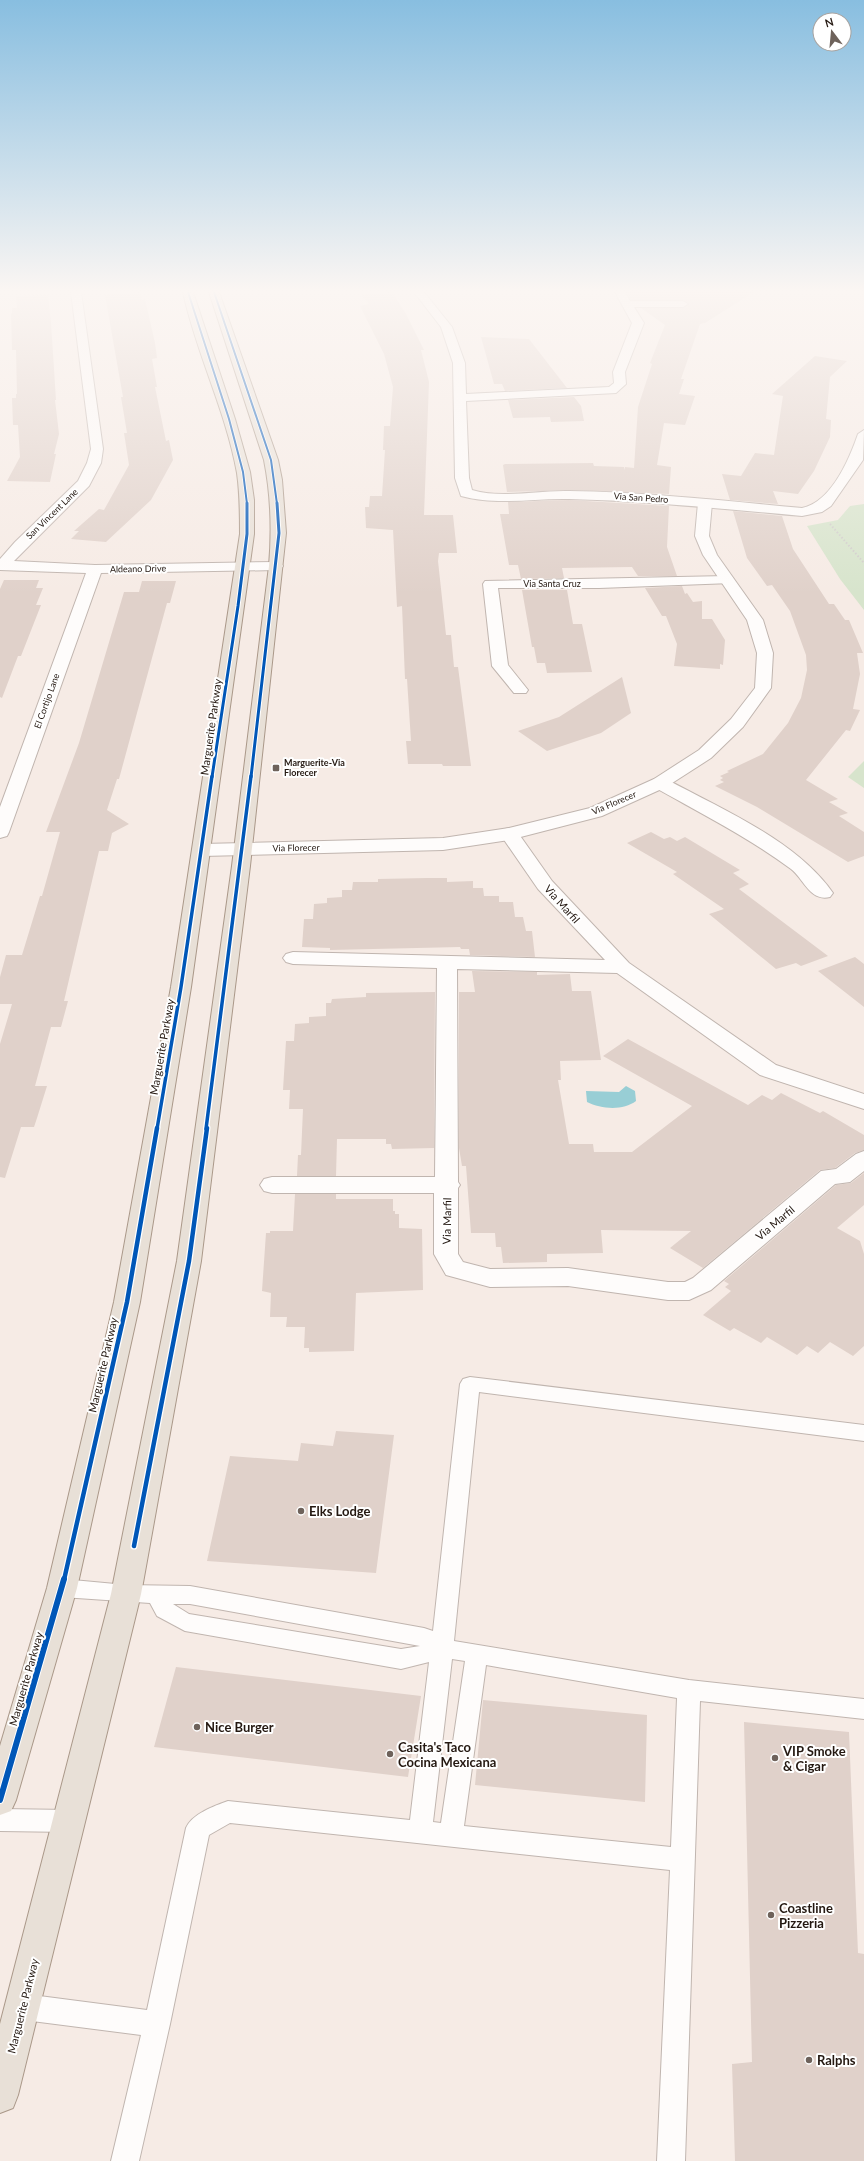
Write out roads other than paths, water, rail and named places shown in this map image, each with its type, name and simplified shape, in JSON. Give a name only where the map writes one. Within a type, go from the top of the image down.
[{"type":"main road","name":"Marguerite Parkway","points":[[0,1800],[62,1588],[127,1302],[181,987],[247,534],[247,500],[243,472],[221,393]]},
{"type":"main road","name":"Marguerite Parkway","points":[[0,2095],[24,2007],[126,1594],[189,1261],[243,850],[279,533],[275,480],[271,460],[248,393]]},
{"type":"street","name":"San Vincent Lane","points":[[1,566],[20,544],[84,483],[94,463],[97,449],[89,393]]},
{"type":"street","points":[[460,393],[460,398],[577,393]]},
{"type":"street","name":"Via San Pedro","points":[[460,398],[462,478],[466,493],[479,498],[561,495],[632,497],[802,512],[817,509],[826,503],[856,460],[864,434]]},
{"type":"street","name":"Via Florecer","points":[[202,850],[443,844],[509,834],[596,812],[660,783],[705,754],[737,723],[763,688],[765,653],[756,620],[710,556],[702,536],[705,503]]},
{"type":"street","name":"Aldeano Drive","points":[[1,566],[94,569],[276,566]]},
{"type":"street","name":"El Cortijo Lane","points":[[0,832],[94,569]]},
{"type":"street","name":"Via Santa Cruz","points":[[520,690],[500,666],[490,584],[599,584],[727,580]]},
{"type":"street","points":[[660,783],[754,835],[799,866],[823,894]]},
{"type":"street","name":"Via Marfil","points":[[509,834],[545,885],[622,968],[768,1070],[864,1102]]},
{"type":"street","points":[[293,958],[447,961],[622,968]]},
{"type":"street","name":"Via Marfil","points":[[447,961],[448,1185],[446,1254],[455,1269],[490,1278],[568,1277],[668,1291],[689,1291],[702,1284],[830,1177],[842,1176],[864,1159]]},
{"type":"street","points":[[272,1185],[448,1185]]},
{"type":"lane","points":[[420,1833],[442,1648],[470,1384],[864,1433]]},
{"type":"lane","points":[[62,1588],[126,1594],[156,1595],[165,1610],[185,1622],[401,1659],[416,1657],[442,1648],[689,1690],[864,1709]]},
{"type":"lane","points":[[451,1836],[477,1654]]},
{"type":"lane","points":[[671,2161],[689,1690]]},
{"type":"lane","points":[[125,2161],[157,2024],[198,1828],[228,1812],[682,1860]]},
{"type":"lane","points":[[0,1820],[70,1821]]},
{"type":"lane","points":[[24,2007],[157,2024]]},
{"type":"water","points":[[626,1086],[635,1091],[636,1101],[631,1104],[618,1108],[612,1108],[587,1102],[586,1091],[619,1092]]},
{"type":"place","name":"Marguerite-Via Florecer","points":[[276,768]]},
{"type":"place","name":"Elks Lodge","points":[[301,1511]]},
{"type":"place","name":"Nice Burger","points":[[197,1727]]},
{"type":"place","name":"Casita's Taco Cocina Mexicana","points":[[390,1754]]},
{"type":"place","name":"VIP Smoke & Cigar","points":[[775,1758]]},
{"type":"place","name":"Coastline Pizzeria","points":[[771,1915]]},
{"type":"place","name":"Ralphs","points":[[809,2060]]}]
